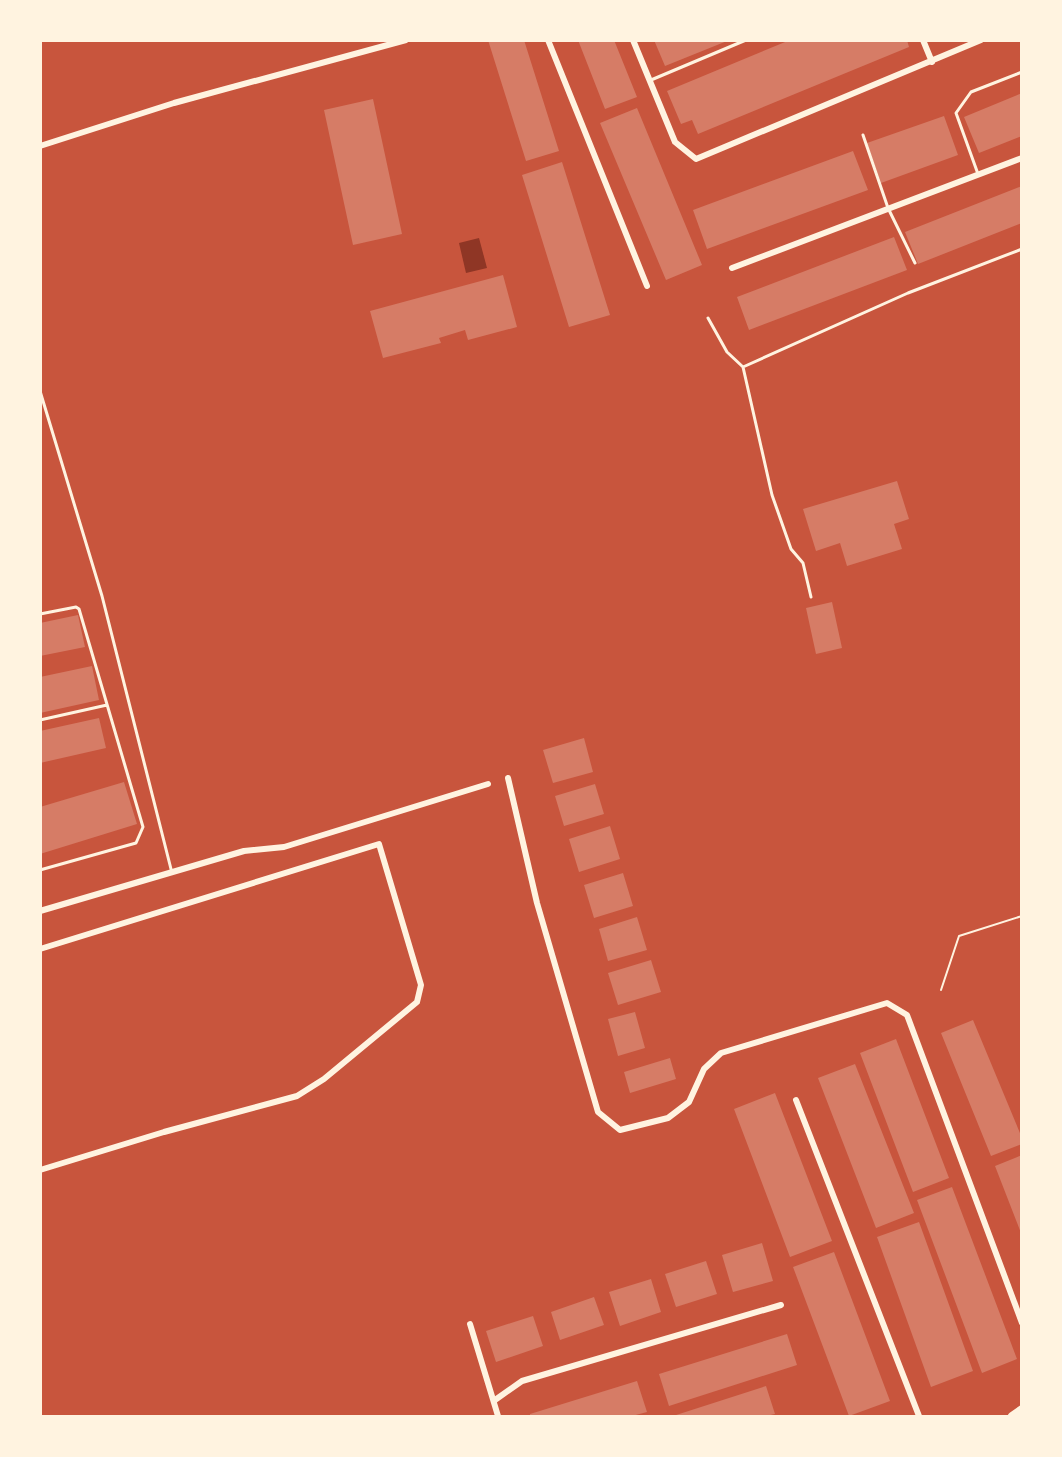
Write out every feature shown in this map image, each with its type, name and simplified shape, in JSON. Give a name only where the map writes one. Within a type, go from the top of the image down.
[{"type":"street","points":[[40,146],[174,103],[406,40]]},
{"type":"street","points":[[548,40],[647,286]]},
{"type":"street","points":[[633,40],[675,142],[696,159],[981,40]]},
{"type":"street","points":[[923,40],[932,62]]},
{"type":"street","points":[[732,268],[1022,158]]},
{"type":"street","points":[[508,778],[537,903],[597,1112],[620,1130],[668,1119],[689,1102],[704,1069],[721,1053],[887,1003],[907,1015],[1022,1323]]},
{"type":"street","points":[[40,911],[244,851],[284,847],[488,784]]},
{"type":"street","points":[[40,949],[379,844],[421,985],[417,1002],[324,1079],[297,1096],[164,1131],[40,1170]]},
{"type":"street","points":[[796,1100],[920,1416]]},
{"type":"street","points":[[495,1400],[522,1381],[781,1305]]},
{"type":"street","points":[[470,1324],[498,1416]]},
{"type":"street","points":[[1012,1416],[1022,1409]]},
{"type":"lane","points":[[649,80],[746,40]]},
{"type":"lane","points":[[978,174],[956,113],[971,92],[1022,72]]},
{"type":"lane","points":[[863,135],[888,208],[915,263]]},
{"type":"lane","points":[[743,367],[909,293],[1022,249]]},
{"type":"lane","points":[[708,318],[727,352],[743,367],[772,495],[791,549],[803,563],[811,597]]},
{"type":"lane","points":[[40,391],[102,596],[172,873]]},
{"type":"lane","points":[[40,614],[76,607],[79,609],[143,826],[136,843],[40,870]]},
{"type":"lane","points":[[40,720],[107,705]]},
{"type":"path","points":[[941,990],[959,936],[1022,916]]},
{"type":"shaded area","points":[[479,238],[487,268],[466,273],[459,243]]},
{"type":"building","points":[[488,40],[524,40],[559,151],[526,161]]},
{"type":"building","points":[[578,40],[614,40],[637,97],[605,109]]},
{"type":"building","points":[[654,40],[717,41],[727,41],[665,66]]},
{"type":"building","points":[[790,40],[907,40],[909,47],[698,134],[692,120],[681,124],[667,91]]},
{"type":"building","points":[[1022,93],[1022,136],[979,153],[964,117]]},
{"type":"building","points":[[373,99],[402,234],[353,245],[324,110]]},
{"type":"building","points":[[637,108],[702,265],[666,280],[600,123]]},
{"type":"building","points":[[944,116],[958,155],[881,183],[867,143]]},
{"type":"building","points":[[853,151],[868,190],[707,249],[693,210]]},
{"type":"building","points":[[562,162],[610,315],[569,327],[522,175]]},
{"type":"building","points":[[1022,186],[1022,223],[918,264],[905,232]]},
{"type":"building","points":[[894,237],[907,270],[749,330],[737,297]]},
{"type":"building","points":[[503,275],[517,327],[468,340],[465,330],[439,338],[441,343],[383,358],[370,311]]},
{"type":"building","points":[[897,481],[909,519],[894,524],[902,549],[847,566],[840,543],[816,551],[803,509]]},
{"type":"building","points":[[832,602],[842,648],[816,654],[806,608]]},
{"type":"building","points":[[78,615],[85,647],[40,656],[40,623]]},
{"type":"building","points":[[92,666],[99,700],[40,713],[40,677]]},
{"type":"building","points":[[99,718],[106,748],[40,763],[40,731]]},
{"type":"building","points":[[584,738],[593,772],[553,783],[543,750]]},
{"type":"building","points":[[124,782],[137,824],[40,854],[40,807]]},
{"type":"building","points":[[595,784],[604,814],[564,826],[555,796]]},
{"type":"building","points":[[610,826],[620,859],[579,872],[569,839]]},
{"type":"building","points":[[623,873],[633,906],[594,918],[584,885]]},
{"type":"building","points":[[637,917],[647,950],[608,961],[599,929]]},
{"type":"building","points":[[651,960],[661,992],[618,1005],[608,973]]},
{"type":"building","points":[[635,1012],[645,1048],[618,1056],[608,1019]]},
{"type":"building","points":[[973,1020],[1022,1138],[1022,1144],[991,1156],[941,1033]]},
{"type":"building","points":[[896,1039],[949,1178],[913,1192],[860,1053]]},
{"type":"building","points":[[670,1058],[676,1079],[630,1093],[624,1072]]},
{"type":"building","points":[[855,1064],[914,1213],[876,1228],[818,1078]]},
{"type":"building","points":[[775,1093],[832,1241],[790,1257],[734,1109]]},
{"type":"building","points":[[1022,1155],[1022,1233],[1021,1233],[995,1166]]},
{"type":"building","points":[[952,1187],[1017,1359],[982,1373],[917,1200]]},
{"type":"building","points":[[919,1222],[973,1371],[931,1387],[877,1237]]},
{"type":"building","points":[[762,1243],[773,1281],[733,1292],[722,1255]]},
{"type":"building","points":[[834,1252],[890,1401],[849,1416],[793,1267]]},
{"type":"building","points":[[706,1261],[717,1294],[676,1307],[665,1274]]},
{"type":"building","points":[[651,1279],[661,1312],[620,1326],[609,1292]]},
{"type":"building","points":[[594,1297],[604,1325],[560,1340],[551,1312]]},
{"type":"building","points":[[533,1316],[543,1346],[496,1362],[486,1331]]},
{"type":"building","points":[[787,1334],[797,1365],[669,1406],[659,1374]]},
{"type":"building","points":[[637,1381],[647,1412],[632,1416],[530,1416],[530,1414]]},
{"type":"building","points":[[766,1386],[775,1414],[766,1416],[673,1416]]}]
